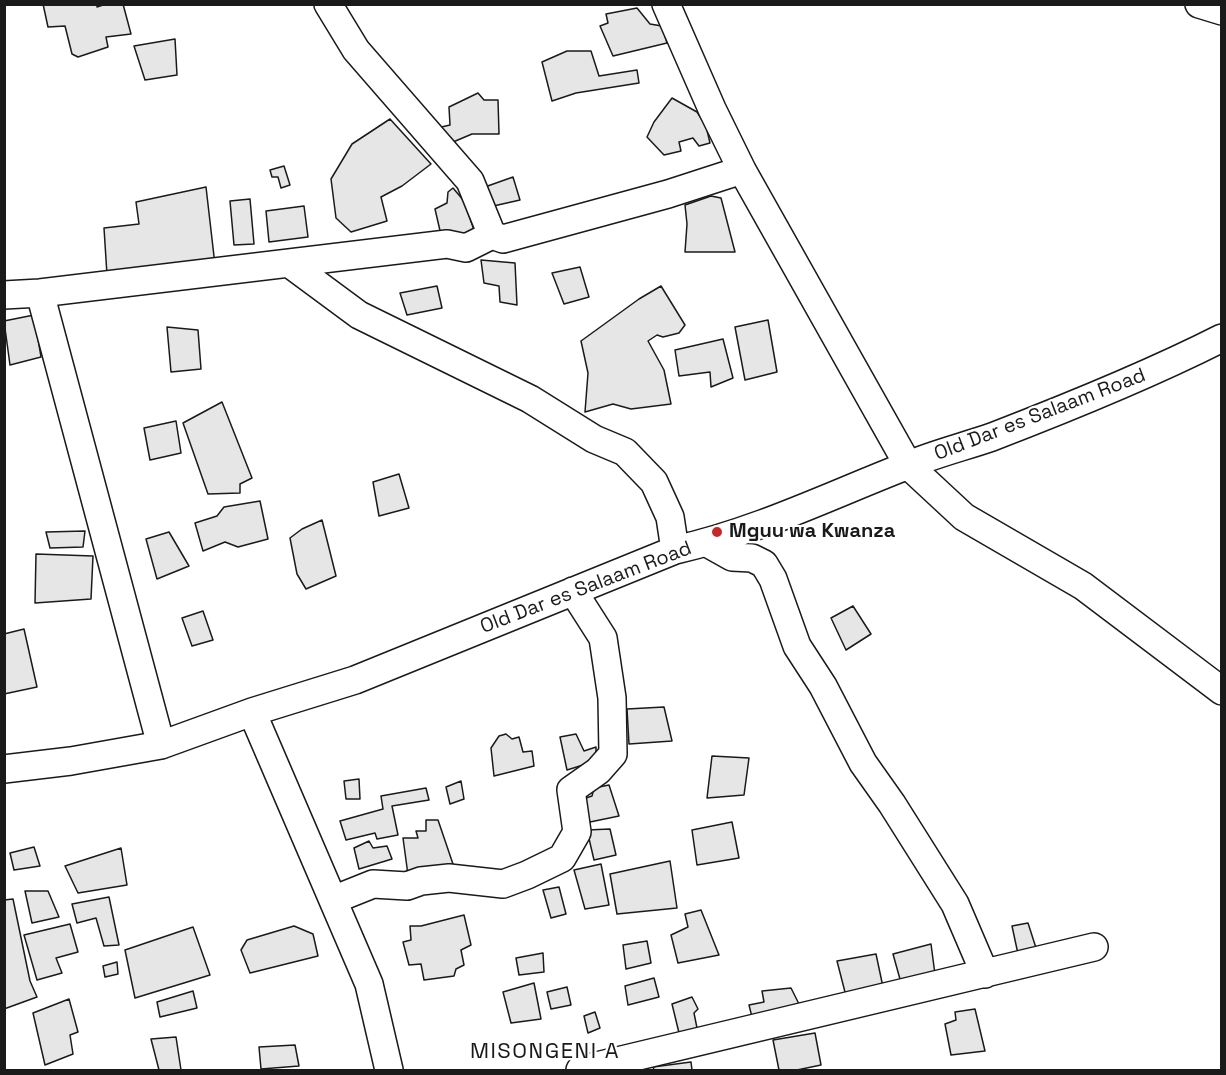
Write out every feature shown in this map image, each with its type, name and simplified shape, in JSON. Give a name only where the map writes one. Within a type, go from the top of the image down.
[{"type":"street","points":[[328,4],[356,50],[470,181],[492,235]]},
{"type":"street","points":[[666,4],[712,109],[742,170],[908,465],[964,517],[1083,586],[1221,691]]},
{"type":"street","points":[[1199,4],[1221,11]]},
{"type":"street","points":[[4,295],[40,293],[447,244],[466,248],[492,235],[503,239],[668,194],[742,170]]},
{"type":"street","points":[[290,264],[360,315],[530,399],[594,439],[625,452],[654,482],[670,517],[675,550]]},
{"type":"street","points":[[40,293],[161,745]]},
{"type":"street","name":"Old Dar es Salaam Road","points":[[4,769],[71,761],[161,745],[252,712],[355,680],[675,550],[707,543],[778,519],[908,465],[991,437],[1166,366],[1221,338]]},
{"type":"street","points":[[707,543],[732,557],[752,558],[764,564],[772,579],[797,646],[823,686],[863,763],[898,813],[955,904],[985,974]]},
{"type":"street","points":[[333,900],[373,884],[407,886],[420,881],[449,878],[503,884],[562,858],[577,832],[571,790],[598,771],[612,754],[612,698],[603,638],[573,591]]},
{"type":"street","points":[[252,712],[369,984],[389,1071]]},
{"type":"street","points":[[580,1071],[1094,947]]},
{"type":"building","points":[[43,4],[97,4],[97,7],[106,4],[123,4],[131,34],[106,37],[108,47],[78,57],[72,54],[65,26],[48,27]]},
{"type":"building","points":[[637,8],[650,24],[662,26],[667,43],[613,56],[600,26],[608,23],[606,14]]},
{"type":"building","points":[[175,39],[177,75],[145,80],[134,46]]},
{"type":"building","points":[[567,51],[591,51],[599,76],[637,70],[639,83],[576,93],[552,101],[542,62]]},
{"type":"building","points":[[478,93],[484,100],[498,100],[499,134],[472,134],[446,145],[437,128],[450,125],[449,107]]},
{"type":"building","points":[[672,98],[697,112],[706,126],[710,143],[699,146],[693,138],[679,142],[681,151],[664,155],[647,137],[654,122]]},
{"type":"building","points":[[390,119],[431,164],[402,186],[381,197],[387,221],[351,232],[336,218],[331,179],[352,144]]},
{"type":"building","points":[[284,166],[290,185],[281,188],[278,177],[272,177],[270,170]]},
{"type":"building","points":[[513,177],[520,200],[489,207],[482,188]]},
{"type":"building","points":[[206,187],[215,265],[107,275],[104,228],[139,224],[136,202]]},
{"type":"building","points":[[453,188],[464,201],[474,230],[464,235],[441,235],[435,209],[447,203],[448,192]]},
{"type":"building","points":[[711,196],[721,198],[735,252],[685,252],[687,224],[685,205]]},
{"type":"building","points":[[250,199],[254,244],[234,245],[230,201]]},
{"type":"building","points":[[304,206],[308,237],[269,242],[266,211]]},
{"type":"building","points":[[481,260],[515,263],[517,305],[500,302],[499,286],[484,283]]},
{"type":"building","points":[[580,267],[589,297],[564,304],[552,273]]},
{"type":"building","points":[[437,286],[442,308],[407,315],[400,293]]},
{"type":"building","points":[[661,286],[685,325],[679,333],[663,337],[657,335],[648,341],[664,370],[671,404],[631,409],[613,404],[585,412],[588,373],[581,341]]},
{"type":"building","points":[[34,315],[41,357],[10,365],[4,321]]},
{"type":"building","points":[[768,320],[777,372],[745,380],[735,327]]},
{"type":"building","points":[[167,327],[198,330],[201,369],[171,372]]},
{"type":"building","points":[[723,339],[733,378],[711,387],[710,372],[679,376],[675,350]]},
{"type":"building","points":[[222,402],[252,478],[240,484],[240,493],[208,494],[183,423]]},
{"type":"building","points":[[176,421],[181,453],[150,460],[144,428]]},
{"type":"building","points":[[399,474],[409,508],[379,516],[373,482]]},
{"type":"building","points":[[260,501],[268,539],[238,547],[225,542],[203,551],[195,523],[217,516],[224,507]]},
{"type":"building","points":[[322,520],[336,576],[306,589],[297,574],[290,538],[302,529]]},
{"type":"building","points":[[85,531],[83,547],[50,548],[46,532]]},
{"type":"building","points":[[169,532],[189,566],[157,579],[146,539]]},
{"type":"building","points":[[36,554],[93,556],[91,599],[35,603]]},
{"type":"building","points":[[853,606],[871,634],[846,650],[831,618]]},
{"type":"building","points":[[203,611],[213,640],[192,646],[182,618]]},
{"type":"building","points":[[24,629],[37,687],[4,694],[4,634]]},
{"type":"building","points":[[664,707],[672,741],[629,744],[627,709]]},
{"type":"building","points":[[506,734],[512,739],[519,737],[523,752],[532,751],[534,766],[494,776],[491,748],[499,736]]},
{"type":"building","points":[[576,734],[584,751],[596,747],[596,761],[567,770],[560,737]]},
{"type":"building","points":[[712,756],[749,758],[744,795],[707,798]]},
{"type":"building","points":[[359,779],[360,799],[346,799],[344,781]]},
{"type":"building","points":[[461,781],[464,799],[450,804],[446,787]]},
{"type":"building","points":[[609,785],[619,816],[590,822],[580,800],[592,796],[594,788]]},
{"type":"building","points":[[426,788],[429,800],[392,806],[398,835],[377,839],[375,833],[346,840],[340,821],[383,809],[381,796]]},
{"type":"building","points":[[426,820],[438,820],[454,867],[408,875],[403,838],[418,838],[416,831],[426,831]]},
{"type":"building","points":[[732,822],[739,858],[697,865],[692,830]]},
{"type":"building","points":[[610,829],[616,855],[594,860],[587,830]]},
{"type":"building","points":[[369,841],[373,848],[387,846],[392,859],[359,869],[354,848]]},
{"type":"building","points":[[34,847],[40,866],[14,870],[10,853]]},
{"type":"building","points":[[121,848],[127,885],[78,893],[65,866]]},
{"type":"building","points":[[670,861],[677,908],[617,914],[610,874]]},
{"type":"building","points":[[601,864],[609,905],[585,909],[574,870]]},
{"type":"building","points":[[559,887],[566,914],[551,918],[543,890]]},
{"type":"building","points":[[25,891],[48,891],[59,917],[32,923]]},
{"type":"building","points":[[109,897],[119,945],[104,946],[96,918],[77,923],[72,904]]},
{"type":"building","points":[[13,899],[30,981],[37,997],[4,1009],[4,900]]},
{"type":"building","points":[[701,910],[719,955],[678,963],[671,935],[688,927],[685,914]]},
{"type":"building","points":[[464,915],[471,945],[461,950],[464,965],[456,969],[454,976],[424,980],[421,964],[409,965],[403,942],[411,940],[410,926],[421,926]]},
{"type":"building","points":[[1028,923],[1037,951],[1018,954],[1012,926]]},
{"type":"building","points":[[70,924],[78,952],[56,958],[62,973],[37,980],[24,935]]},
{"type":"building","points":[[294,926],[313,934],[318,956],[250,973],[241,950],[247,940]]},
{"type":"building","points":[[193,927],[210,975],[135,998],[125,950]]},
{"type":"building","points":[[647,941],[651,963],[626,969],[623,945]]},
{"type":"building","points":[[931,944],[936,982],[903,990],[893,954]]},
{"type":"building","points":[[543,953],[544,972],[519,975],[516,958]]},
{"type":"building","points":[[876,954],[883,987],[846,996],[837,961]]},
{"type":"building","points":[[117,962],[118,974],[105,977],[103,966]]},
{"type":"building","points":[[654,978],[659,997],[628,1005],[625,986]]},
{"type":"building","points":[[534,983],[541,1019],[511,1023],[503,992]]},
{"type":"building","points":[[567,987],[571,1005],[551,1009],[547,992]]},
{"type":"building","points":[[791,988],[800,1006],[752,1017],[749,1005],[764,1002],[762,991]]},
{"type":"building","points":[[193,991],[197,1008],[160,1017],[157,1002]]},
{"type":"building","points":[[692,997],[698,1009],[694,1013],[698,1033],[680,1037],[672,1004]]},
{"type":"building","points":[[69,999],[78,1032],[70,1035],[73,1054],[45,1065],[33,1013]]},
{"type":"building","points":[[975,1009],[985,1051],[951,1055],[945,1024],[956,1020],[955,1012]]},
{"type":"building","points":[[595,1012],[600,1028],[588,1033],[584,1016]]},
{"type":"building","points":[[815,1033],[821,1065],[797,1070],[779,1070],[773,1040]]},
{"type":"building","points":[[176,1037],[181,1070],[159,1070],[151,1039]]},
{"type":"building","points":[[295,1045],[299,1066],[261,1069],[259,1047]]},
{"type":"building","points":[[691,1062],[692,1070],[654,1070],[653,1067]]},
{"type":"place","name":"Mguu wa Kwanza","points":[[717,532]]},
{"type":"district","name":"MISONGENI A","points":[[545,1052]]}]
